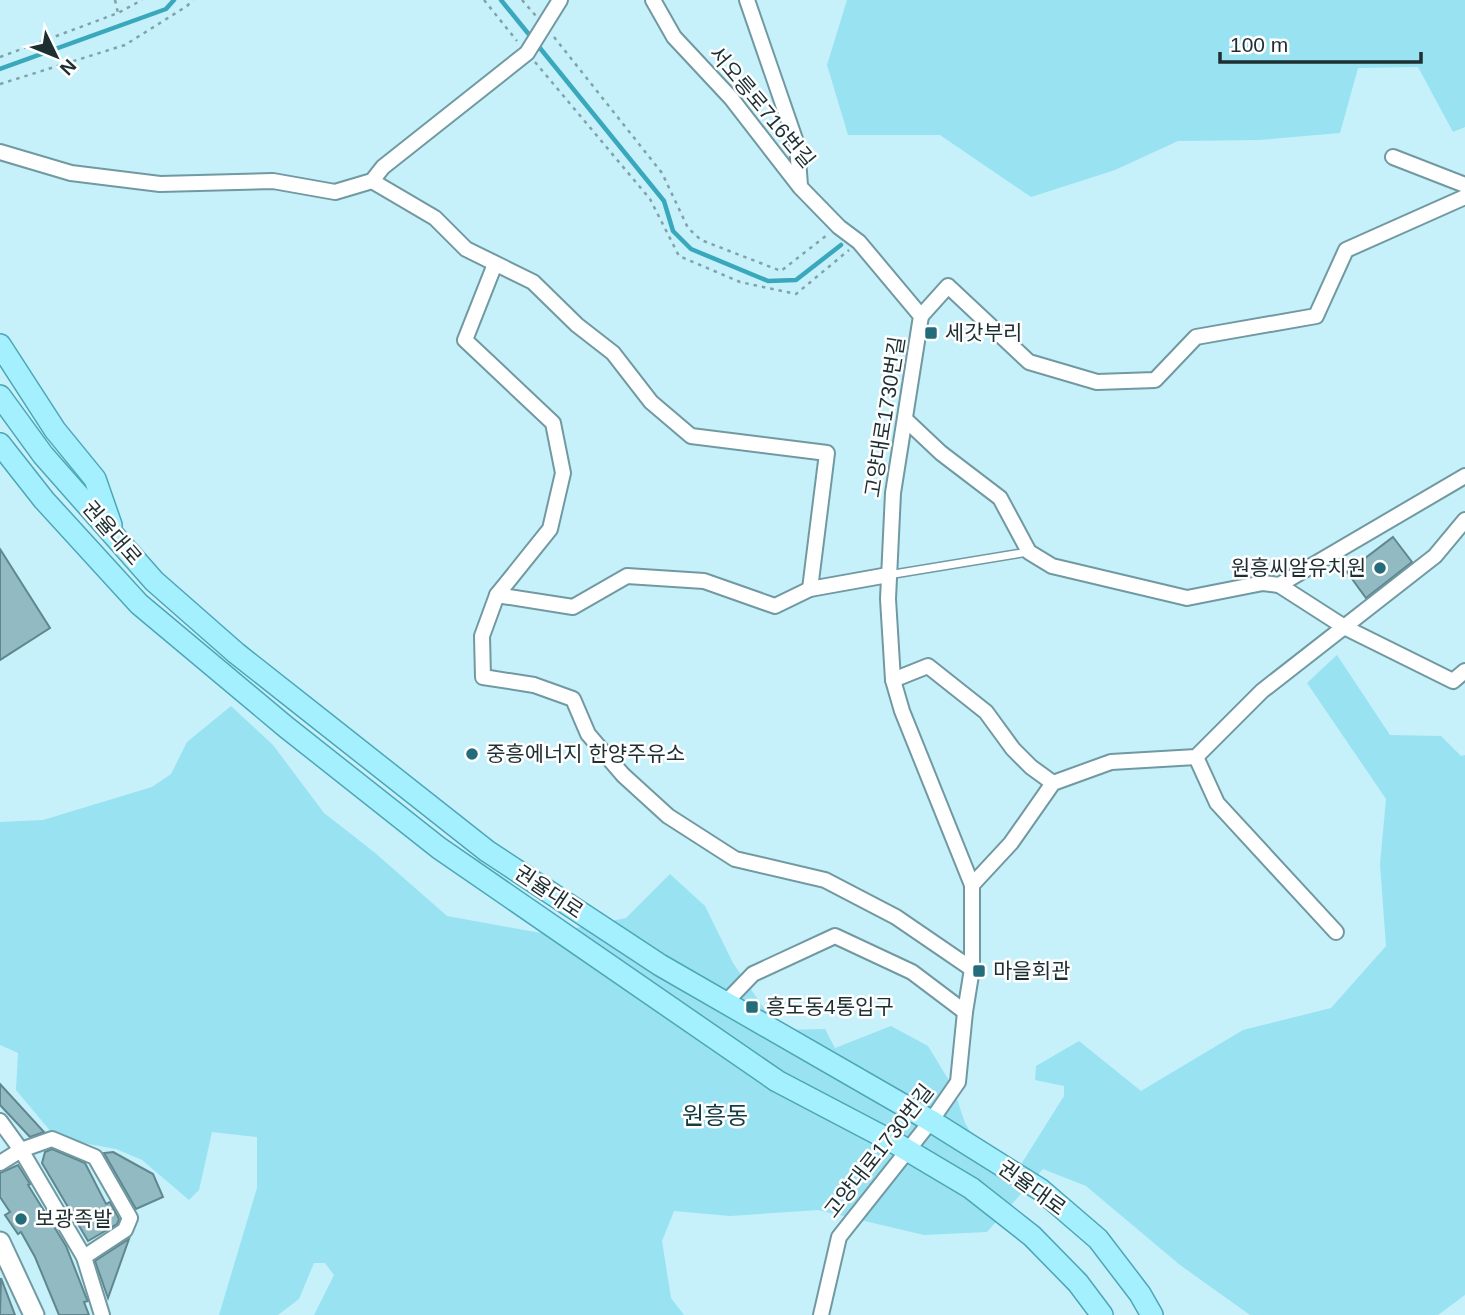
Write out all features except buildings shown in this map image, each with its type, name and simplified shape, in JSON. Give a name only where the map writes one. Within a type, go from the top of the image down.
[{"type":"main road","points":[[0,345],[55,430],[95,479],[115,537]]},
{"type":"main road","name":"권율대로","points":[[0,396],[43,455],[154,581],[236,653],[488,851],[660,965],[931,1121],[1041,1190],[1098,1239],[1140,1294],[1152,1315]]},
{"type":"main road","name":"권율대로","points":[[0,444],[44,500],[139,604],[286,727],[428,840],[777,1081],[908,1150],[971,1188],[1032,1236],[1078,1283],[1102,1315]]},
{"type":"main road","points":[[0,1242],[34,1315]]},
{"type":"street","points":[[0,152],[71,173],[160,184],[273,181],[335,192],[372,181],[383,167],[439,125],[536,41],[560,0]]},
{"type":"street","name":"서오릉로716번길","points":[[653,0],[674,37],[731,98],[800,187]]},
{"type":"street","name":"서오릉로716번길","points":[[747,0],[797,145],[800,187]]},
{"type":"street","points":[[1393,157],[1465,186]]},
{"type":"street","points":[[372,181],[435,218],[466,249],[533,282],[577,325],[613,353],[651,402],[691,436],[827,453],[810,589]]},
{"type":"street","name":"고양대로1730번길","points":[[800,187],[839,227],[859,242],[921,316],[893,494],[888,575],[893,680],[902,711],[972,885],[972,969],[958,1082],[931,1121],[839,1237],[821,1315]]},
{"type":"street","points":[[921,316],[948,286],[1029,362],[1097,382],[1155,380],[1196,337],[1316,316],[1346,250],[1465,197]]},
{"type":"street","points":[[495,264],[465,340],[553,423],[563,473],[550,530],[497,595],[482,636],[483,677],[534,685],[573,699],[589,734],[622,775],[668,816],[735,859],[825,880],[896,918],[972,969]]},
{"type":"street","points":[[906,421],[941,453],[1000,498],[1029,552],[1052,566],[1187,598],[1263,583],[1279,585],[1346,628],[1453,681],[1465,671]]},
{"type":"street","points":[[1279,585],[1465,476]]},
{"type":"street","points":[[972,885],[1011,843],[1053,783],[1111,762],[1196,757],[1262,691],[1435,556],[1462,528]]},
{"type":"street","points":[[497,595],[573,607],[627,576],[705,581],[775,606],[810,589],[888,575]]},
{"type":"street","points":[[893,680],[928,666],[986,712],[1013,749],[1053,783]]},
{"type":"street","points":[[1196,757],[1217,803],[1336,932]]},
{"type":"street","points":[[724,1004],[753,974],[835,936],[912,972],[965,1012]]},
{"type":"street","points":[[0,1121],[21,1150],[84,1258],[103,1315]]},
{"type":"street","points":[[0,1163],[21,1150],[52,1139],[95,1157],[130,1218],[125,1230],[84,1258]]},
{"type":"lane","points":[[888,575],[1029,552]]},
{"type":"path","points":[[115,0],[118,13]]},
{"type":"path","points":[[0,57],[118,13],[142,0]]},
{"type":"path","points":[[0,84],[125,45],[187,6],[192,0]]},
{"type":"path","points":[[484,0],[536,41],[662,173],[688,228],[701,240],[782,271],[839,227]]},
{"type":"path","points":[[522,0],[554,82],[650,199],[679,256],[740,282],[796,294],[859,242]]},
{"type":"shaded area","points":[[847,0],[1465,0],[1465,127],[1453,132],[1418,67],[1358,68],[1340,133],[1259,140],[1178,141],[1115,170],[1031,197],[940,135],[848,135],[827,65]]},
{"type":"shaded area","points":[[1337,655],[1390,735],[1441,736],[1461,756],[1465,755],[1465,1295],[1438,1315],[1250,1315],[1180,1265],[1086,1186],[1043,1169],[987,1232],[924,1235],[818,1210],[730,1216],[674,1211],[662,1241],[671,1298],[684,1315],[314,1315],[334,1275],[325,1263],[314,1263],[299,1299],[278,1315],[219,1315],[257,1188],[257,1137],[212,1132],[199,1190],[189,1200],[142,1160],[116,1149],[83,1143],[52,1133],[16,1090],[18,1053],[0,1045],[0,822],[43,820],[152,787],[171,774],[187,742],[231,706],[273,745],[324,813],[374,852],[447,916],[546,934],[626,918],[670,874],[705,906],[733,963],[779,1030],[825,1029],[835,1048],[891,1026],[928,1046],[953,1087],[965,1123],[987,1160],[1020,1166],[1064,1096],[1064,1086],[1035,1080],[1036,1066],[1079,1041],[1141,1091],[1243,1030],[1331,1008],[1386,946],[1380,864],[1386,799],[1307,683]]},
{"type":"waterway","points":[[0,69],[166,9],[174,0]]},
{"type":"waterway","points":[[501,0],[664,201],[673,231],[691,249],[768,281],[796,280],[841,245]]},
{"type":"place","name":"세갓부리","points":[[931,333]]},
{"type":"place","name":"원흥씨알유치원","points":[[1380,568]]},
{"type":"place","name":"중흥에너지 한양주유소","points":[[472,754]]},
{"type":"place","name":"마을회관","points":[[979,971]]},
{"type":"place","name":"흥도동4통입구","points":[[752,1007]]},
{"type":"place","name":"보광족발","points":[[21,1219]]},
{"type":"district","name":"원흥동","points":[[715,1116]]}]
